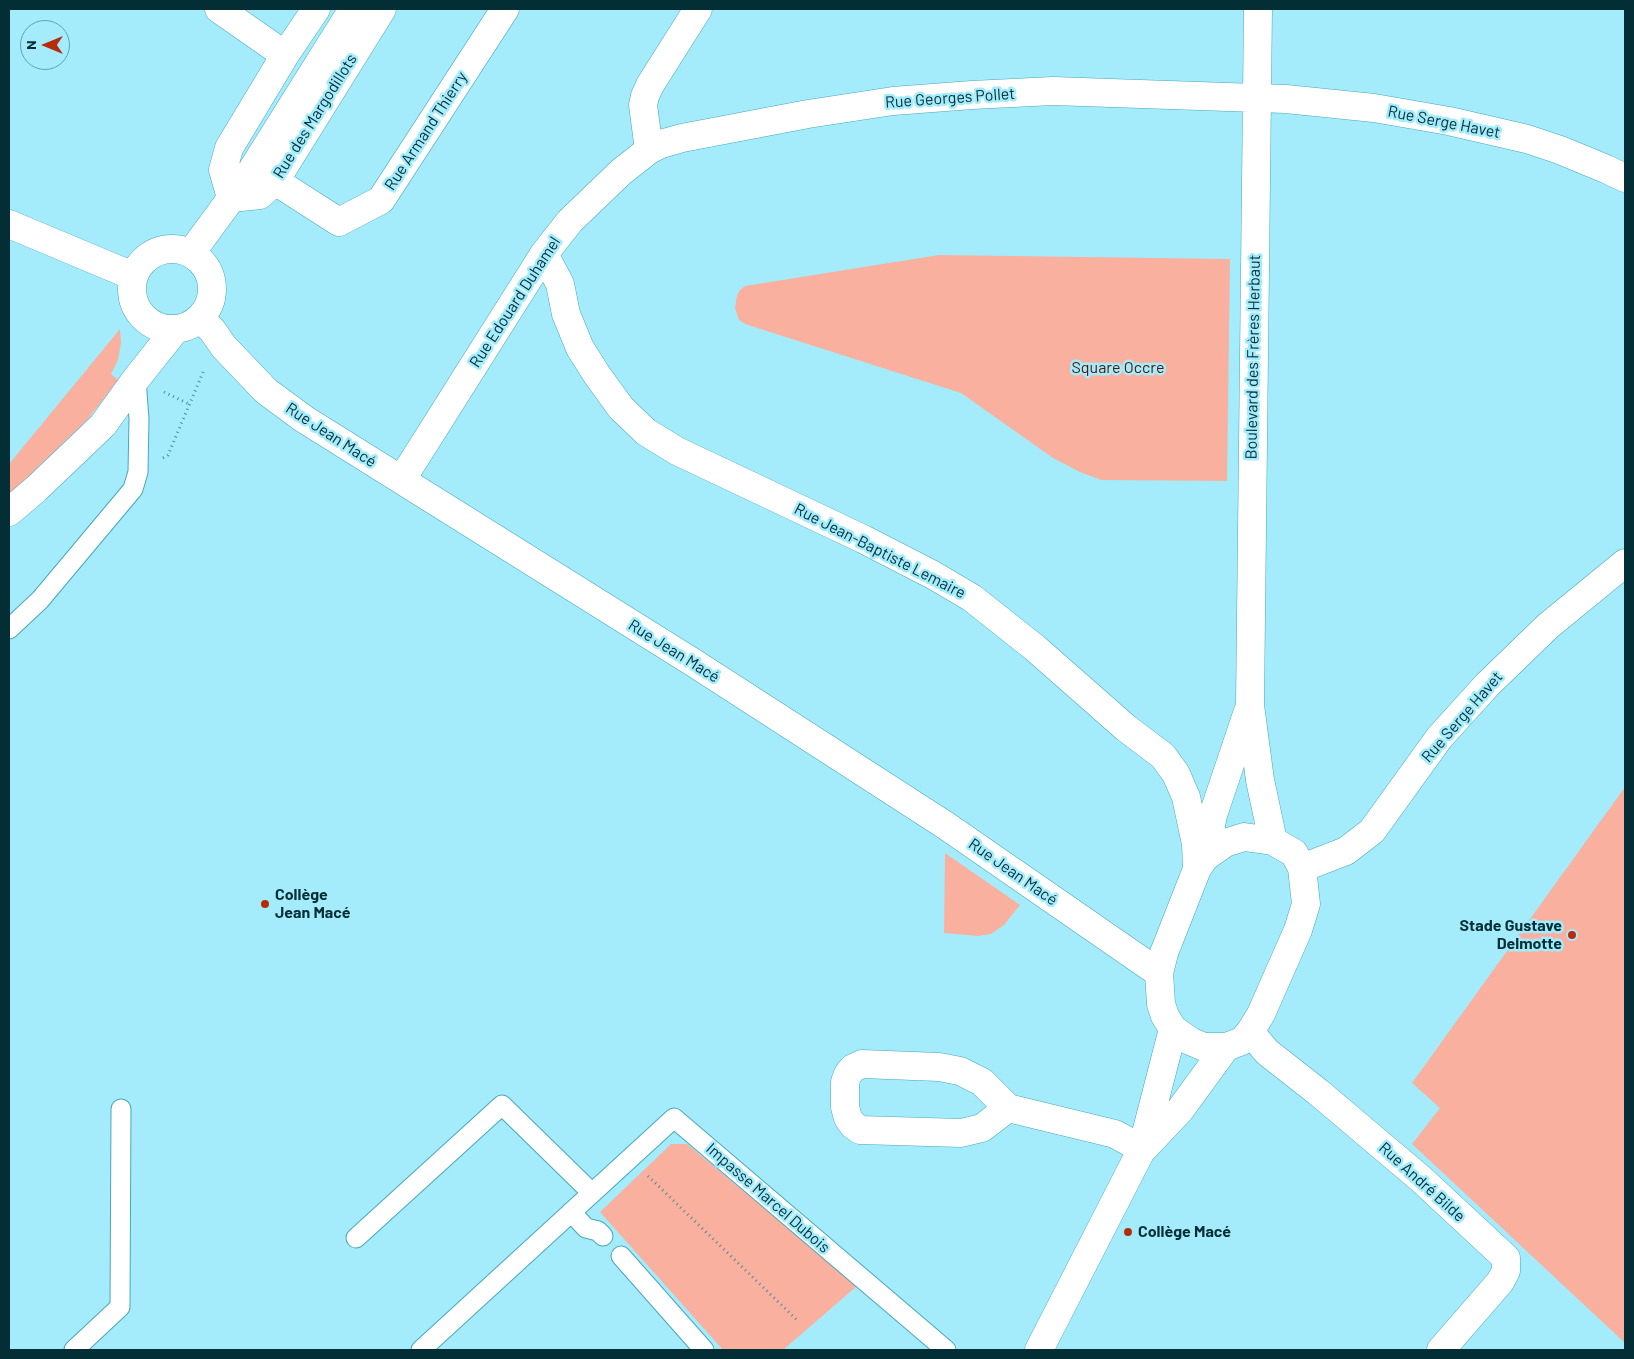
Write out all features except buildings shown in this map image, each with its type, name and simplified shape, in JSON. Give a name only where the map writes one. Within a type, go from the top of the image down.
[{"type":"street","points":[[219,9],[286,55]]},
{"type":"street","points":[[231,198],[223,170],[230,148],[316,9]]},
{"type":"street","name":"Rue des Margodillots","points":[[191,253],[252,170],[353,9]]},
{"type":"street","name":"Rue des Margodillots","points":[[231,198],[260,195],[275,181],[382,9]]},
{"type":"street","name":"Rue Armand Thierry","points":[[275,181],[340,222],[381,200],[505,9]]},
{"type":"street","points":[[649,150],[644,106],[645,96],[698,9]]},
{"type":"street","name":"Boulevard des Frères Herbaut","points":[[1258,9],[1250,705],[1260,780],[1273,841]]},
{"type":"street","name":"Rue Georges Pollet","points":[[649,150],[668,142],[739,126],[903,100],[1053,92],[1256,98]]},
{"type":"street","name":"Rue Serge Havet","points":[[1256,98],[1286,99],[1374,108],[1448,121],[1528,139],[1587,161],[1625,178]]},
{"type":"street","name":"Rue Edouard Duhamel","points":[[402,479],[544,254],[570,221],[621,172],[649,150]]},
{"type":"street","points":[[9,224],[133,276]]},
{"type":"street","points":[[136,379],[142,327],[139,314],[133,302],[131,289],[133,276],[142,261],[157,251],[174,248],[191,253],[202,261],[209,272],[212,284],[212,297],[208,309],[200,319],[188,327],[175,330],[155,327],[139,314]]},
{"type":"street","name":"Rue Jean-Baptiste Lemaire","points":[[544,254],[560,284],[566,314],[580,348],[621,408],[646,432],[676,451],[863,539],[933,575],[972,598],[1034,648],[1126,728],[1163,756],[1176,774],[1186,797],[1201,863]]},
{"type":"street","name":"Rue Jean Macé","points":[[200,319],[212,330],[224,347],[266,392],[304,420],[402,479],[694,663],[945,825],[1159,973]]},
{"type":"street","points":[[9,512],[103,425],[175,330]]},
{"type":"street","name":"Rue Serge Havet","points":[[1302,868],[1346,851],[1372,831],[1439,738],[1487,685],[1548,626],[1625,563]]},
{"type":"street","name":"Boulevard des Frères Herbaut","points":[[1173,1029],[1165,1016],[1161,1004],[1159,973],[1164,954],[1201,863],[1213,816],[1250,705]]},
{"type":"street","points":[[1039,1350],[1142,1149],[1173,1029],[1190,1041],[1204,1046],[1226,1047],[1242,1041],[1261,1014],[1298,930],[1306,904],[1302,868],[1294,853],[1273,841],[1244,837],[1226,843],[1201,863]]},
{"type":"street","name":"Rue André Bilde","points":[[1250,1032],[1267,1052],[1318,1092],[1421,1179],[1506,1258],[1506,1271],[1500,1282],[1441,1350]]},
{"type":"street","points":[[1142,1149],[1180,1110],[1226,1047]]},
{"type":"street","points":[[1008,1108],[982,1128],[961,1133],[860,1130],[848,1118],[845,1107],[845,1082],[853,1068],[862,1064],[939,1067],[960,1071],[982,1082],[1008,1108],[1115,1134],[1142,1149]]},
{"type":"lane","points":[[9,629],[40,600],[133,489],[138,472],[139,419],[136,379]]},
{"type":"lane","points":[[356,1238],[502,1105],[592,1193]]},
{"type":"lane","points":[[74,1350],[120,1306],[121,1109]]},
{"type":"lane","name":"Impasse Marcel Dubois","points":[[421,1350],[674,1118],[946,1350]]},
{"type":"lane","points":[[571,1212],[586,1228],[598,1231],[603,1236]]},
{"type":"lane","points":[[621,1256],[704,1350]]},
{"type":"path","points":[[138,472],[168,455],[205,367],[224,347]]},
{"type":"path","points":[[629,1159],[798,1321]]},
{"type":"green space","name":"Square Occre","points":[[939,255],[1230,259],[1227,481],[1101,480],[1053,458],[961,393],[745,324],[739,320],[735,308],[737,295],[745,286]]},
{"type":"green space","points":[[120,329],[121,343],[118,360],[111,374],[118,380],[87,420],[9,495],[9,464]]},
{"type":"green space","name":"Stade Gustave Delmotte","points":[[1625,787],[1625,1343],[1412,1144],[1440,1108],[1412,1083]]},
{"type":"green space","points":[[945,853],[1020,905],[1004,925],[991,934],[978,936],[944,933]]},
{"type":"green space","points":[[671,1144],[687,1144],[857,1286],[783,1350],[723,1350],[600,1212]]},
{"type":"place","name":"Collège Jean Macé","points":[[265,904]]},
{"type":"place","name":"Stade Gustave Delmotte","points":[[1572,935]]},
{"type":"place","name":"Collège Macé","points":[[1128,1232]]}]
